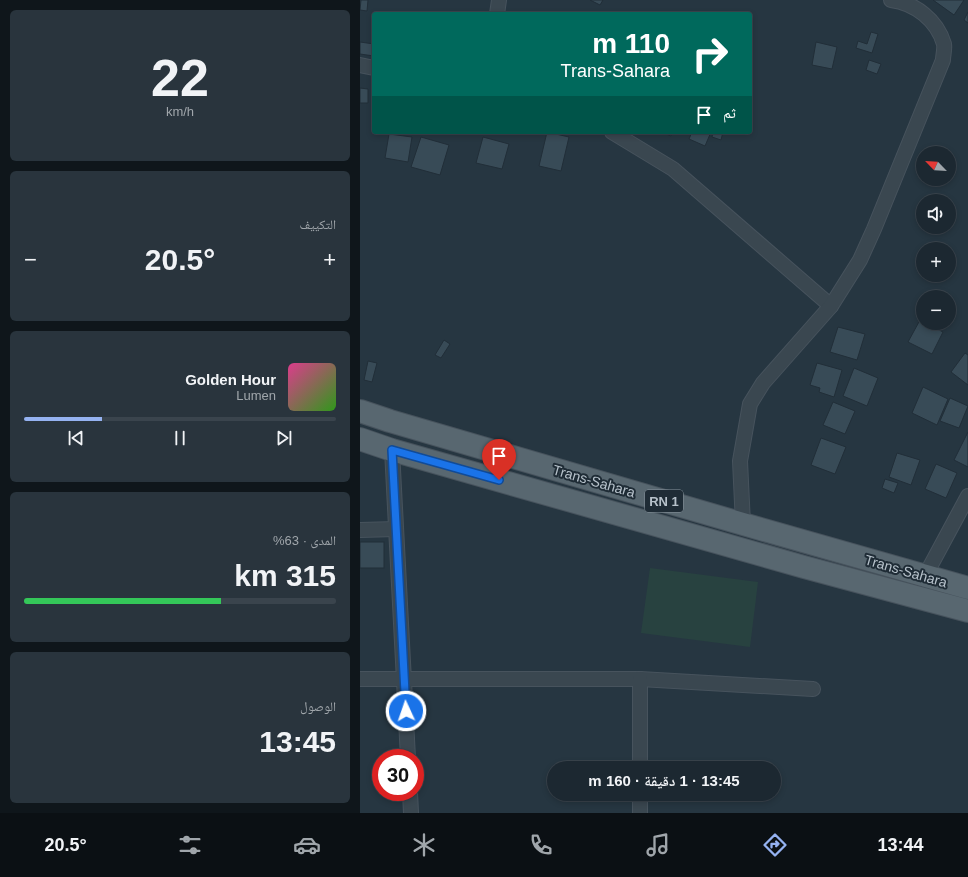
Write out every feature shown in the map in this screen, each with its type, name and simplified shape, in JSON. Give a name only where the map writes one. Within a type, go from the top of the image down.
[{"type":"main road","name":"Trans-Sahara","points":[[360,411],[743,524],[968,588]]},
{"type":"main road","name":"Trans-Sahara","points":[[360,439],[392,450],[804,567],[968,611]]},
{"type":"street","points":[[497,12],[499,0]]},
{"type":"street","points":[[743,524],[740,461],[750,404],[764,383],[831,306],[860,260],[874,230],[943,60],[944,45],[936,27],[928,18],[914,7],[891,0]]},
{"type":"street","points":[[360,65],[372,68]]},
{"type":"street","points":[[615,134],[672,169],[831,306]]},
{"type":"street","points":[[392,450],[408,749]]},
{"type":"street","points":[[925,576],[968,496]]},
{"type":"street","points":[[360,530],[396,529]]},
{"type":"street","points":[[640,679],[640,761]]},
{"type":"street","points":[[360,680],[640,679],[813,689]]},
{"type":"street","points":[[410,801],[411,813]]},
{"type":"street","points":[[640,801],[640,813]]},
{"type":"green space","points":[[650,568],[758,582],[750,647],[641,633]]},
{"type":"building","points":[[361,0],[368,0],[367,11],[360,10]]},
{"type":"building","points":[[590,0],[603,0],[600,5]]},
{"type":"building","points":[[933,0],[964,0],[954,15]]},
{"type":"building","points":[[968,12],[968,23],[964,20]]},
{"type":"building","points":[[871,32],[878,34],[872,53],[856,48],[858,41],[867,44]]},
{"type":"building","points":[[360,42],[372,44],[372,56],[360,54]]},
{"type":"building","points":[[816,42],[837,47],[832,69],[812,65]]},
{"type":"building","points":[[869,60],[881,64],[877,74],[866,70]]},
{"type":"building","points":[[360,88],[368,89],[368,103],[360,103]]},
{"type":"building","points":[[389,134],[412,137],[408,162],[385,158]]},
{"type":"building","points":[[547,134],[556,134],[569,137],[561,171],[539,166]]},
{"type":"building","points":[[691,134],[710,134],[705,146],[689,139]]},
{"type":"building","points":[[713,134],[722,134],[721,140],[712,137]]},
{"type":"building","points":[[421,137],[449,145],[440,175],[411,167]]},
{"type":"building","points":[[483,137],[509,144],[502,169],[476,163]]},
{"type":"building","points":[[838,327],[865,334],[857,360],[830,352]]},
{"type":"building","points":[[916,327],[916,330],[939,330],[943,332],[932,354],[908,342]]},
{"type":"building","points":[[444,340],[450,344],[441,358],[435,355]]},
{"type":"building","points":[[965,353],[968,355],[968,385],[951,372]]},
{"type":"building","points":[[368,361],[377,363],[372,382],[364,380]]},
{"type":"building","points":[[817,363],[842,370],[834,397],[819,392],[820,388],[810,385]]},
{"type":"building","points":[[854,368],[878,378],[867,406],[843,396]]},
{"type":"building","points":[[923,387],[948,399],[937,425],[912,413]]},
{"type":"building","points":[[950,398],[968,406],[959,428],[940,421]]},
{"type":"building","points":[[833,402],[855,411],[845,434],[823,425]]},
{"type":"building","points":[[968,432],[968,467],[954,460]]},
{"type":"building","points":[[821,438],[846,447],[835,474],[811,465]]},
{"type":"building","points":[[897,453],[920,460],[911,485],[889,477]]},
{"type":"building","points":[[936,464],[957,473],[946,498],[925,489]]},
{"type":"building","points":[[885,479],[898,483],[894,493],[882,488]]},
{"type":"building","points":[[360,542],[384,542],[384,568],[360,568]]},
{"type":"route","points":[[406,711],[392,450],[499,480]]}]
